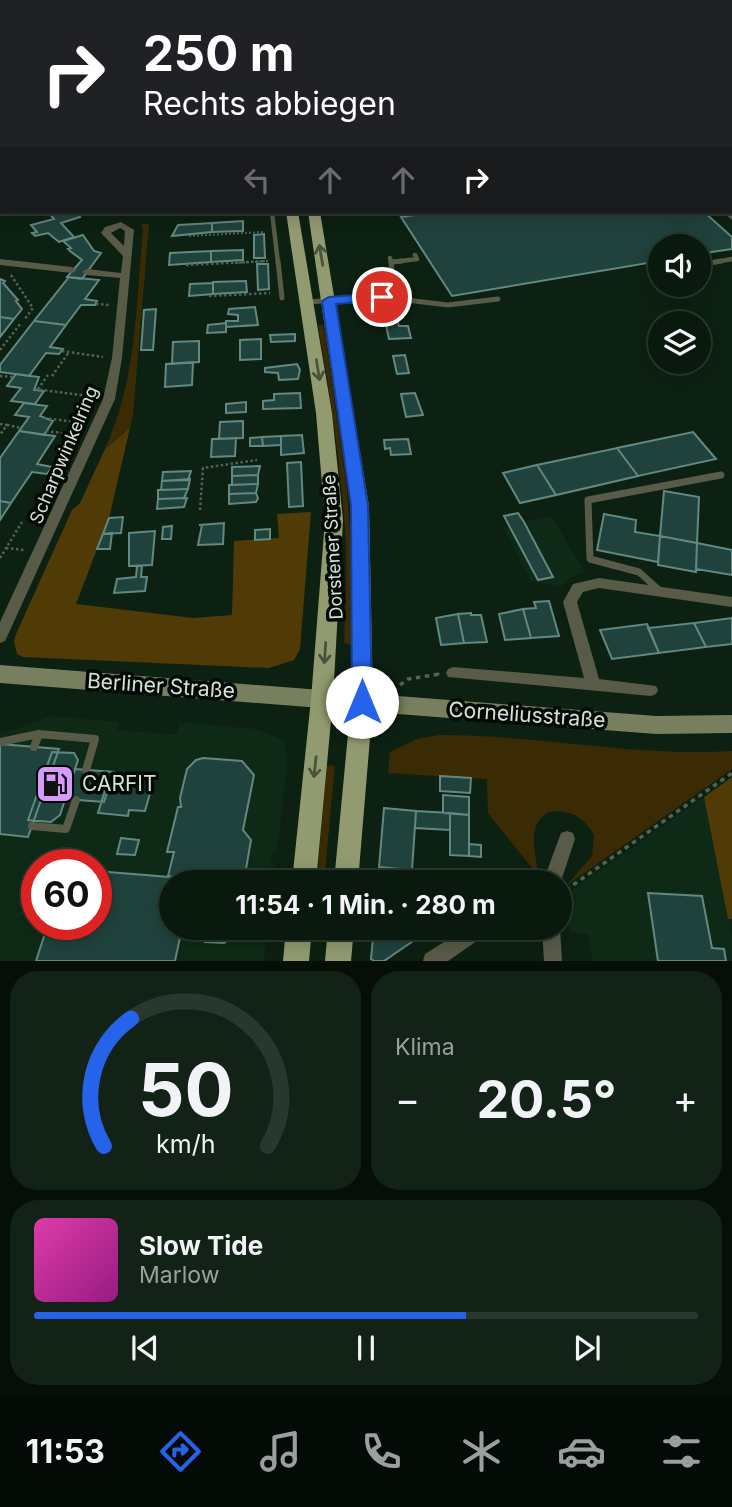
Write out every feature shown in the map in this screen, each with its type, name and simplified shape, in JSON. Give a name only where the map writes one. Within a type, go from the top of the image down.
[{"type":"main road","name":"Dorstener Straße","points":[[292,214],[324,413],[334,520],[322,699],[305,870]]},
{"type":"main road","name":"Dorstener Straße","points":[[314,214],[360,506],[362,702],[347,870]]},
{"type":"main road","name":"Berliner Straße","points":[[0,674],[322,699]]},
{"type":"main road","name":"Corneliusstraße","points":[[322,699],[656,725],[732,724]]},
{"type":"main road","points":[[296,961],[298,940]]},
{"type":"main road","points":[[338,961],[340,940]]},
{"type":"street","name":"Scharpwinkelring","points":[[0,637],[100,425],[109,399],[117,358],[126,254]]},
{"type":"street","points":[[0,262],[72,270]]},
{"type":"street","points":[[88,272],[124,276]]},
{"type":"street","name":"Corneliusstraße","points":[[593,685],[570,602],[571,595],[578,588],[599,583],[732,602]]},
{"type":"street","name":"Corneliusstraße","points":[[453,673],[651,690]]},
{"type":"street","points":[[556,870],[567,839]]},
{"type":"street","points":[[432,961],[463,940]]},
{"type":"street","points":[[552,940],[554,961]]},
{"type":"lane","points":[[272,214],[282,295]]},
{"type":"lane","points":[[382,297],[393,289],[391,260],[417,258],[415,255]]},
{"type":"lane","points":[[711,263],[732,259]]},
{"type":"lane","points":[[307,302],[382,297],[448,305],[498,299]]},
{"type":"lane","points":[[660,590],[656,581],[647,574],[590,559],[588,500],[721,475]]},
{"type":"lane","points":[[34,747],[39,734]]},
{"type":"lane","points":[[0,742],[39,734],[95,739],[86,770]]},
{"type":"lane","points":[[32,825],[66,829],[76,800]]},
{"type":"path","points":[[189,236],[274,231]]},
{"type":"path","points":[[186,265],[277,260]]},
{"type":"path","points":[[0,349],[33,308],[10,274],[18,264]]},
{"type":"path","points":[[209,296],[282,295]]},
{"type":"path","points":[[62,351],[117,358]]},
{"type":"path","points":[[69,352],[36,389],[109,399]]},
{"type":"path","points":[[0,376],[14,377]]},
{"type":"path","points":[[37,380],[44,380]]},
{"type":"path","points":[[44,418],[100,425]]},
{"type":"path","points":[[0,424],[21,428]]},
{"type":"path","points":[[0,435],[7,425]]},
{"type":"path","points":[[46,431],[94,437]]},
{"type":"path","points":[[200,510],[203,468],[257,460]]},
{"type":"path","points":[[0,558],[22,522]]},
{"type":"path","points":[[4,542],[9,543]]},
{"type":"path","points":[[400,685],[408,679],[453,673]]},
{"type":"path","points":[[572,883],[732,773]]},
{"type":"shaded area","points":[[141,224],[149,224],[133,415],[130,428],[105,449],[116,423],[129,369],[136,314],[143,229]]},
{"type":"shaded area","points":[[318,325],[323,325],[326,341],[347,490],[351,549],[351,645],[344,643],[344,518],[335,435]]},
{"type":"shaded area","points":[[130,428],[109,518],[76,604],[193,618],[232,615],[234,541],[279,538],[277,514],[311,512],[300,649],[294,660],[269,668],[23,657],[17,654],[14,641],[16,634],[72,510],[80,503],[105,449]]},
{"type":"shaded area","points":[[518,513],[524,522],[551,516],[585,572],[568,579],[561,587],[530,580],[503,527],[509,526],[504,516]]},
{"type":"shaded area","points":[[52,716],[119,722],[117,730],[176,735],[180,722],[257,729],[284,741],[288,758],[277,852],[272,852],[271,865],[276,865],[275,870],[159,870],[159,940],[267,940],[264,961],[0,961],[0,734]]},
{"type":"shaded area","points":[[439,735],[476,736],[623,749],[732,751],[732,769],[572,882],[592,856],[594,835],[586,823],[575,815],[562,811],[547,813],[540,819],[534,835],[537,870],[530,870],[532,868],[488,813],[487,779],[388,773],[390,752],[417,739]]},
{"type":"shaded area","points":[[326,765],[335,766],[325,870],[318,870]]},
{"type":"shaded area","points":[[732,777],[732,919],[728,919],[704,797]]},
{"type":"shaded area","points":[[704,797],[732,937],[732,961],[592,961],[589,934],[572,932],[572,890]]},
{"type":"building","points":[[50,214],[77,214],[80,217],[61,223],[74,237],[59,242],[48,233],[35,236],[32,233],[37,232],[31,225],[54,219]]},
{"type":"building","points":[[422,214],[706,214],[732,237],[732,249],[711,252],[711,234],[648,234],[648,263],[452,296],[401,217]]},
{"type":"building","points":[[243,221],[243,231],[212,232],[212,223]]},
{"type":"building","points":[[212,223],[212,232],[172,236],[178,225]]},
{"type":"building","points":[[264,234],[265,258],[254,258],[254,235]]},
{"type":"building","points":[[83,235],[94,251],[101,253],[82,279],[67,277],[82,260],[68,249],[71,248],[63,241]]},
{"type":"building","points":[[243,250],[243,260],[211,262],[211,251]]},
{"type":"building","points":[[211,251],[211,262],[169,265],[170,253]]},
{"type":"building","points":[[257,264],[268,264],[269,289],[258,290]]},
{"type":"building","points":[[69,277],[99,280],[85,299],[97,301],[95,305],[81,305],[66,325],[34,321]]},
{"type":"building","points":[[0,279],[5,281],[3,283],[22,309],[14,319],[0,317]]},
{"type":"building","points":[[246,281],[247,292],[213,294],[213,282]]},
{"type":"building","points":[[213,283],[213,294],[189,296],[190,284]]},
{"type":"building","points":[[255,307],[258,325],[226,327],[226,321],[238,321],[238,315],[228,314],[229,309]]},
{"type":"building","points":[[156,309],[153,350],[141,350],[144,310]]},
{"type":"building","points":[[0,317],[14,319],[0,337]]},
{"type":"building","points":[[397,320],[399,326],[408,326],[411,338],[389,339],[385,321]]},
{"type":"building","points":[[34,321],[66,325],[50,347],[63,349],[59,354],[46,353],[29,376],[0,372],[0,365]]},
{"type":"building","points":[[226,323],[226,332],[207,333],[208,325]]},
{"type":"building","points":[[295,334],[295,341],[271,342],[270,335]]},
{"type":"building","points":[[261,339],[261,359],[240,360],[240,340]]},
{"type":"building","points":[[199,341],[199,362],[172,364],[173,342]]},
{"type":"building","points":[[405,355],[409,373],[397,374],[393,356]]},
{"type":"building","points":[[193,362],[192,385],[165,387],[166,364]]},
{"type":"building","points":[[297,364],[300,370],[298,379],[279,380],[278,373],[265,372],[265,368]]},
{"type":"building","points":[[16,374],[39,377],[34,390],[44,391],[35,404],[11,401],[21,388],[7,386]]},
{"type":"building","points":[[300,393],[301,408],[263,409],[263,401],[274,400],[274,394]]},
{"type":"building","points":[[415,393],[423,415],[406,417],[401,394]]},
{"type":"building","points":[[246,402],[246,412],[226,413],[226,404]]},
{"type":"building","points":[[24,403],[47,406],[40,416],[53,421],[44,435],[19,431],[29,417],[15,415]]},
{"type":"building","points":[[243,421],[243,438],[219,439],[220,422]]},
{"type":"building","points":[[19,431],[55,436],[37,464],[52,467],[47,474],[32,472],[11,503],[0,501],[0,458]]},
{"type":"building","points":[[693,432],[716,459],[638,476],[617,448]]},
{"type":"building","points":[[302,435],[304,453],[281,455],[281,436]]},
{"type":"building","points":[[281,436],[281,445],[263,446],[262,437]]},
{"type":"building","points":[[262,437],[263,446],[250,446],[250,438]]},
{"type":"building","points":[[236,438],[235,456],[211,457],[212,439]]},
{"type":"building","points":[[408,439],[411,454],[391,455],[390,448],[385,449],[384,440]]},
{"type":"building","points":[[617,448],[638,476],[556,495],[537,465]]},
{"type":"building","points":[[301,462],[303,506],[289,507],[287,463]]},
{"type":"building","points":[[537,465],[556,495],[520,503],[503,473]]},
{"type":"building","points":[[260,466],[258,475],[232,476],[232,467]]},
{"type":"building","points":[[191,471],[188,480],[162,481],[163,472]]},
{"type":"building","points":[[258,475],[258,484],[232,485],[232,476]]},
{"type":"building","points":[[190,479],[188,489],[161,490],[162,481]]},
{"type":"building","points":[[258,484],[256,493],[229,494],[229,485]]},
{"type":"building","points":[[188,489],[184,498],[158,499],[158,490]]},
{"type":"building","points":[[664,491],[699,497],[697,543],[660,536]]},
{"type":"building","points":[[256,493],[256,502],[229,504],[229,494]]},
{"type":"building","points":[[187,498],[184,507],[157,509],[158,499]]},
{"type":"building","points":[[0,501],[11,503],[0,520]]},
{"type":"building","points":[[518,513],[553,577],[538,580],[504,516]]},
{"type":"building","points":[[604,514],[636,520],[635,532],[660,536],[658,562],[597,550]]},
{"type":"building","points":[[123,517],[121,533],[103,534],[109,518]]},
{"type":"building","points":[[224,523],[223,544],[198,545],[202,525],[199,525]]},
{"type":"building","points":[[172,526],[171,539],[162,539],[163,527]]},
{"type":"building","points":[[270,529],[270,539],[255,540],[255,530]]},
{"type":"building","points":[[155,531],[152,565],[129,566],[129,533]]},
{"type":"building","points":[[112,533],[110,549],[97,549],[103,534]]},
{"type":"building","points":[[660,536],[697,543],[696,572],[658,565]]},
{"type":"building","points":[[697,543],[732,550],[732,575],[696,569]]},
{"type":"building","points":[[137,566],[142,566],[141,577],[147,577],[145,591],[114,593],[117,579],[136,577]]},
{"type":"building","points":[[549,601],[559,636],[531,638],[523,609],[536,608],[534,602]]},
{"type":"building","points":[[523,609],[531,638],[505,640],[499,614]]},
{"type":"building","points":[[458,614],[481,615],[487,642],[464,643]]},
{"type":"building","points":[[458,614],[464,643],[441,645],[436,618]]},
{"type":"building","points":[[732,618],[732,644],[706,647],[694,623]]},
{"type":"building","points":[[694,623],[706,647],[659,653],[648,628]]},
{"type":"building","points":[[647,624],[659,653],[612,659],[600,630]]},
{"type":"building","points":[[0,744],[59,749],[28,837],[0,834]]},
{"type":"building","name":"CARFIT","points":[[52,752],[74,753],[78,760],[60,815],[51,822],[28,820]]},
{"type":"building","points":[[203,758],[242,761],[254,775],[243,830],[251,840],[246,870],[170,870],[174,852],[167,852],[178,807],[181,807],[180,798],[187,769],[196,760]]},
{"type":"building","points":[[75,769],[114,772],[104,802],[65,799]]},
{"type":"building","points":[[440,776],[471,778],[470,793],[440,791]]},
{"type":"building","points":[[138,777],[154,779],[145,811],[129,810],[128,816],[98,813],[109,778],[137,780]]},
{"type":"building","points":[[443,795],[469,797],[469,815],[443,813]]},
{"type":"building","points":[[384,808],[416,811],[412,870],[379,867]]},
{"type":"building","points":[[416,811],[450,813],[450,830],[415,828]]},
{"type":"building","points":[[450,813],[469,815],[469,856],[450,855]]},
{"type":"building","points":[[121,838],[139,840],[135,855],[117,854]]},
{"type":"building","points":[[469,844],[481,845],[481,857],[469,856]]},
{"type":"building","points":[[379,867],[412,870],[379,870]]},
{"type":"building","points":[[112,872],[159,876],[159,940],[179,940],[175,961],[36,961],[43,940],[112,940]]},
{"type":"building","points":[[648,893],[702,896],[712,948],[724,949],[726,961],[658,961]]},
{"type":"building","points":[[204,940],[228,940],[224,943]]},
{"type":"building","points":[[373,940],[415,940],[384,961],[371,959]]},
{"type":"place","name":"CARFIT","points":[[55,784]]},
{"type":"route","points":[[362,702],[360,506],[329,301],[382,297]]}]
